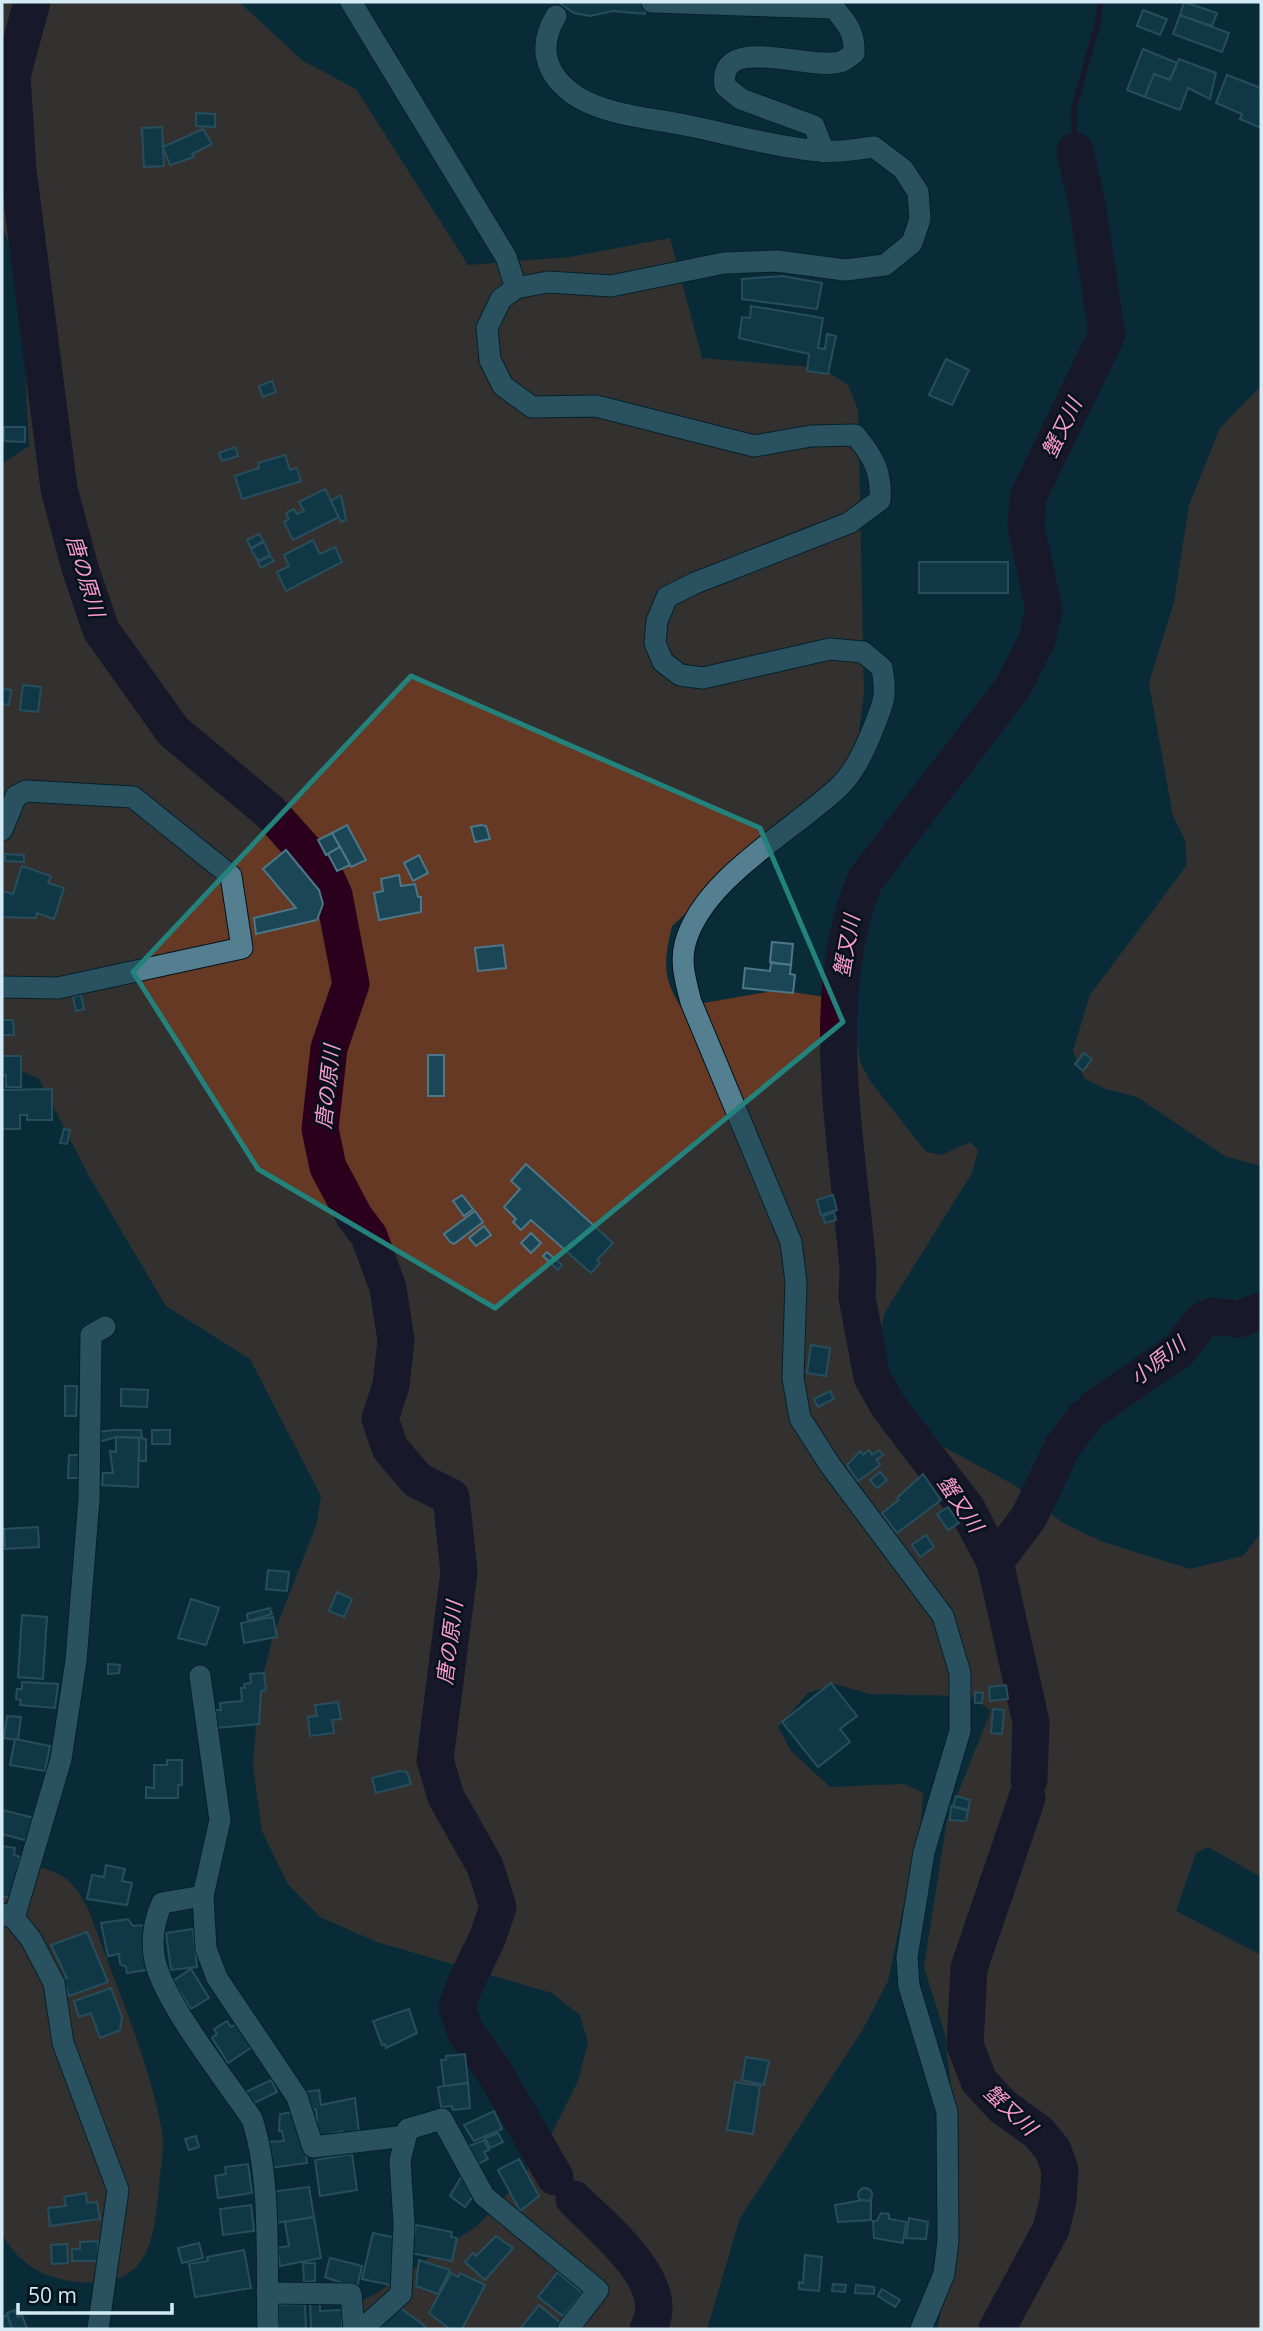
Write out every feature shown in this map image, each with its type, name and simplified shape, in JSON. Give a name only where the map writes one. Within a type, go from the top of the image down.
[{"type":"street","points":[[351,2],[506,257],[516,288]]},
{"type":"street","points":[[652,2],[834,8],[855,39],[854,53],[840,62],[817,63],[743,55],[727,65],[723,75],[725,86],[741,99],[814,125],[824,152]]},
{"type":"street","points":[[556,16],[547,32],[544,49],[547,68],[576,96],[608,109],[824,152],[874,147],[903,169],[918,192],[920,219],[912,243],[885,265],[845,270],[778,261],[724,263],[611,286],[548,282],[516,288],[501,299],[487,328],[490,360],[503,386],[531,407],[596,406],[754,446],[811,436],[855,435],[871,452],[881,479],[880,500],[849,523],[695,583],[667,597],[657,621],[655,643],[663,662],[680,675],[703,678],[830,649],[863,652],[882,667],[887,695],[866,746],[843,783],[729,878],[701,908],[685,944],[683,970],[691,1002],[791,1242],[796,1282],[793,1378],[800,1418],[830,1465],[943,1616],[960,1672],[960,1731],[924,1852],[906,1958],[909,1986],[947,2112],[948,2241],[944,2274],[921,2329]]},
{"type":"street","points":[[2,830],[16,796],[26,791],[133,797],[231,876],[242,948],[58,988],[2,987]]},
{"type":"street","points":[[97,2329],[118,2190],[62,2043],[54,1983],[31,1939],[8,1916],[63,1747],[76,1661],[89,1499],[91,1335],[105,1327]]},
{"type":"street","points":[[200,1676],[219,1820],[203,1896],[206,1949],[217,1978],[297,2097],[313,2147],[406,2136]]},
{"type":"street","points":[[203,1896],[162,1903],[154,1922],[155,1961],[171,1998],[252,2119],[259,2139],[268,2329]]},
{"type":"street","points":[[362,2329],[401,2294],[404,2223],[400,2160],[408,2129],[442,2119],[484,2196],[598,2290],[568,2329]]},
{"type":"street","points":[[267,2293],[351,2294],[354,2329]]},
{"type":"highlighted area","points":[[411,676],[760,828],[843,1022],[495,1308],[258,1169],[133,972]]},
{"type":"shaded area","points":[[2,2],[239,2],[303,61],[356,89],[468,265],[570,257],[670,238],[702,358],[822,368],[848,385],[858,410],[864,692],[858,739],[846,767],[672,926],[666,958],[670,987],[681,1007],[779,990],[845,1000],[853,1013],[860,1062],[870,1081],[926,1152],[942,1155],[970,1142],[978,1150],[972,1173],[885,1312],[873,1358],[877,1373],[933,1441],[1014,1485],[1063,1523],[1103,1542],[1190,1569],[1243,1556],[1261,1533],[1261,1877],[1208,1847],[1196,1853],[1176,1911],[1261,1955],[1261,2329],[937,2329],[954,2257],[957,2141],[945,2034],[924,1967],[947,1820],[991,1711],[970,1696],[870,1694],[835,1684],[808,1693],[778,1727],[791,1751],[830,1787],[904,1784],[923,1793],[921,1822],[888,1981],[863,2029],[740,2218],[707,2329],[310,2329],[377,2293],[477,2226],[519,2182],[553,2131],[578,2081],[588,2042],[580,2015],[552,1993],[377,1942],[320,1917],[288,1884],[262,1831],[253,1766],[259,1690],[274,1633],[317,1523],[321,1496],[250,1359],[166,1306],[89,1176],[39,1079],[2,1061],[2,464],[29,446],[20,268],[2,227]]},
{"type":"shaded area","points":[[1261,386],[1261,1166],[1225,1156],[1137,1097],[1106,1089],[1084,1078],[1073,1051],[1090,995],[1187,865],[1185,840],[1173,816],[1149,683],[1174,602],[1189,505],[1220,428]]},
{"type":"shaded area","points":[[43,1868],[66,1879],[89,1911],[140,2049],[162,2132],[163,2152],[150,2242],[144,2257],[134,2269],[121,2277],[103,2282],[79,2282],[44,2273],[16,2254],[2,2234],[2,1876],[14,1870]]},
{"type":"building","points":[[558,2],[646,2],[645,14],[613,11],[590,16],[574,13]]},
{"type":"building","points":[[1184,2],[1217,13],[1212,26],[1180,15]]},
{"type":"building","points":[[1143,10],[1167,19],[1160,35],[1137,26]]},
{"type":"building","points":[[1180,15],[1229,33],[1222,52],[1173,34]]},
{"type":"building","points":[[1143,49],[1177,63],[1170,80],[1154,74],[1145,97],[1127,90]]},
{"type":"building","points":[[1179,59],[1216,73],[1210,99],[1188,88],[1180,110],[1145,97],[1154,74],[1170,80]]},
{"type":"building","points":[[1227,75],[1261,88],[1261,128],[1240,119],[1242,114],[1216,103]]},
{"type":"building","points":[[196,113],[215,114],[215,127],[196,126]]},
{"type":"building","points":[[162,127],[164,166],[144,167],[142,128]]},
{"type":"building","points":[[203,129],[212,144],[192,154],[194,157],[170,165],[163,147]]},
{"type":"building","points":[[782,276],[822,283],[817,309],[742,299],[742,279]]},
{"type":"building","points":[[751,306],[823,318],[818,348],[825,349],[827,334],[836,336],[828,374],[807,371],[809,354],[739,338],[742,317],[750,318]]},
{"type":"building","points":[[946,359],[969,370],[952,405],[929,395]]},
{"type":"building","points":[[272,381],[276,392],[263,397],[259,386]]},
{"type":"building","points":[[4,427],[25,427],[25,442],[4,441]]},
{"type":"building","points":[[235,447],[238,456],[222,461],[219,453]]},
{"type":"building","points":[[285,455],[290,470],[297,468],[301,481],[242,499],[235,476],[259,468],[258,463]]},
{"type":"building","points":[[325,489],[339,517],[293,540],[284,522],[289,519],[286,513],[294,509],[297,514],[304,511],[299,502]]},
{"type":"building","points":[[341,495],[346,520],[341,522],[331,501]]},
{"type":"building","points":[[259,534],[263,541],[251,548],[247,540]]},
{"type":"building","points":[[313,540],[320,554],[335,547],[342,562],[286,591],[277,572],[289,566],[284,555]]},
{"type":"building","points":[[264,542],[270,555],[258,561],[251,549]]},
{"type":"building","points":[[270,556],[274,561],[261,568],[258,562]]},
{"type":"building","points":[[919,562],[1008,562],[1008,593],[919,593]]},
{"type":"building","points":[[23,685],[41,687],[38,712],[20,710]]},
{"type":"building","points":[[2,689],[11,690],[9,705],[2,704]]},
{"type":"building","points":[[347,825],[366,860],[351,867],[332,833]]},
{"type":"building","points":[[486,826],[490,839],[475,842],[471,827]]},
{"type":"building","points":[[332,833],[340,847],[326,855],[318,840]]},
{"type":"building","points":[[340,847],[350,865],[337,871],[328,854]]},
{"type":"building","points":[[286,850],[319,890],[323,904],[317,920],[256,934],[254,918],[296,908],[263,869]]},
{"type":"building","points":[[5,854],[24,855],[24,862],[5,861]]},
{"type":"building","points":[[419,855],[428,873],[413,881],[404,863]]},
{"type":"building","points":[[22,866],[51,876],[48,883],[64,888],[54,919],[37,913],[36,918],[2,917],[2,891],[13,894]]},
{"type":"building","points":[[399,875],[401,886],[415,884],[418,897],[421,897],[421,912],[379,920],[374,893],[383,891],[381,879]]},
{"type":"building","points":[[772,942],[793,944],[791,965],[770,962]]},
{"type":"building","points":[[503,945],[506,968],[478,971],[475,948]]},
{"type":"building","points":[[771,963],[791,965],[790,974],[795,975],[793,993],[743,988],[745,968],[770,971]]},
{"type":"building","points":[[81,995],[84,1009],[76,1011],[73,997]]},
{"type":"building","points":[[2,1020],[13,1020],[14,1035],[2,1035]]},
{"type":"building","points":[[1084,1053],[1092,1059],[1083,1071],[1075,1064]]},
{"type":"building","points":[[428,1055],[444,1055],[444,1096],[428,1096]]},
{"type":"building","points":[[2,1056],[21,1056],[21,1087],[6,1087],[6,1075],[2,1076]]},
{"type":"building","points":[[52,1089],[52,1120],[27,1120],[27,1115],[20,1115],[20,1129],[2,1129],[2,1090]]},
{"type":"building","points":[[64,1129],[70,1130],[67,1144],[60,1143]]},
{"type":"building","points":[[526,1164],[613,1243],[597,1260],[600,1263],[591,1273],[531,1220],[521,1230],[513,1222],[516,1219],[504,1207],[520,1189],[511,1181]]},
{"type":"building","points":[[462,1195],[473,1209],[464,1216],[453,1201]]},
{"type":"building","points":[[833,1195],[837,1210],[821,1215],[817,1200]]},
{"type":"building","points":[[475,1211],[483,1222],[454,1244],[450,1242],[444,1234]]},
{"type":"building","points":[[834,1212],[836,1220],[825,1223],[823,1216]]},
{"type":"building","points":[[484,1226],[491,1235],[476,1246],[469,1238]]},
{"type":"building","points":[[531,1233],[541,1243],[531,1253],[521,1243]]},
{"type":"building","points":[[547,1252],[562,1265],[558,1270],[543,1256]]},
{"type":"building","points":[[811,1345],[830,1348],[826,1376],[807,1373]]},
{"type":"building","points":[[65,1386],[77,1386],[76,1416],[65,1416]]},
{"type":"building","points":[[121,1389],[148,1390],[147,1407],[121,1406]]},
{"type":"building","points":[[830,1391],[834,1399],[818,1407],[814,1399]]},
{"type":"building","points":[[141,1430],[142,1438],[116,1437],[98,1442],[96,1432]]},
{"type":"building","points":[[152,1430],[170,1430],[170,1444],[152,1444]]},
{"type":"building","points":[[116,1437],[139,1438],[138,1487],[102,1485],[103,1473],[113,1473],[110,1451],[116,1452]]},
{"type":"building","points":[[139,1438],[146,1439],[146,1461],[139,1461]]},
{"type":"building","points":[[869,1450],[872,1455],[879,1450],[883,1455],[876,1460],[880,1465],[858,1481],[847,1465],[860,1451],[863,1455]]},
{"type":"building","points":[[69,1455],[81,1455],[80,1478],[68,1478]]},
{"type":"building","points":[[880,1472],[887,1480],[877,1488],[870,1480]]},
{"type":"building","points":[[923,1474],[941,1500],[897,1533],[882,1513],[899,1500],[897,1498]]},
{"type":"building","points":[[948,1507],[959,1523],[948,1530],[937,1514]]},
{"type":"building","points":[[38,1527],[39,1547],[5,1549],[4,1529]]},
{"type":"building","points":[[926,1535],[934,1547],[920,1557],[912,1545]]},
{"type":"building","points":[[268,1570],[289,1572],[287,1591],[266,1589]]},
{"type":"building","points":[[337,1592],[352,1599],[344,1617],[329,1611]]},
{"type":"building","points":[[191,1599],[219,1608],[206,1645],[178,1638]]},
{"type":"building","points":[[270,1608],[272,1614],[248,1621],[247,1614]]},
{"type":"building","points":[[22,1615],[47,1617],[43,1679],[18,1677]]},
{"type":"building","points":[[273,1617],[277,1637],[244,1643],[241,1623]]},
{"type":"building","points":[[108,1664],[120,1665],[119,1673],[108,1674]]},
{"type":"building","points":[[264,1673],[266,1690],[261,1691],[259,1724],[217,1728],[216,1710],[221,1710],[220,1703],[242,1701],[241,1688],[245,1688],[244,1684],[251,1683],[250,1674]]},
{"type":"building","points":[[22,1682],[58,1684],[55,1708],[20,1705],[21,1700],[16,1699],[17,1689],[22,1689]]},
{"type":"building","points":[[831,1683],[857,1716],[840,1729],[850,1742],[818,1767],[782,1722]]},
{"type":"building","points":[[1006,1685],[1008,1699],[990,1701],[989,1687]]},
{"type":"building","points":[[975,1692],[983,1693],[982,1703],[975,1703]]},
{"type":"building","points":[[338,1702],[341,1719],[332,1720],[334,1733],[310,1736],[308,1717],[317,1716],[315,1705]]},
{"type":"building","points":[[993,1709],[1004,1710],[1002,1734],[991,1733]]},
{"type":"building","points":[[7,1716],[21,1717],[18,1740],[4,1738]]},
{"type":"building","points":[[15,1739],[50,1746],[45,1771],[10,1765]]},
{"type":"building","points":[[167,1760],[182,1760],[182,1785],[178,1785],[178,1798],[146,1798],[146,1787],[154,1788],[154,1765],[167,1765]]},
{"type":"building","points":[[400,1771],[407,1772],[411,1784],[376,1793],[372,1778]]},
{"type":"building","points":[[956,1796],[970,1800],[968,1810],[953,1806]]},
{"type":"building","points":[[951,1806],[968,1811],[966,1821],[950,1820]]},
{"type":"building","points":[[2,1810],[34,1818],[28,1841],[2,1834]]},
{"type":"building","points":[[2,1846],[15,1848],[14,1855],[20,1857],[12,1898],[2,1896]]},
{"type":"building","points":[[106,1865],[125,1869],[122,1881],[132,1883],[127,1905],[87,1899],[92,1875],[104,1877]]},
{"type":"building","points":[[128,1919],[133,1926],[147,1925],[153,1969],[127,1973],[126,1967],[120,1964],[119,1954],[108,1956],[101,1923]]},
{"type":"building","points":[[193,1929],[197,1967],[171,1970],[166,1933]]},
{"type":"building","points":[[87,1932],[108,1982],[69,1996],[63,1980],[67,1978],[51,1945]]},
{"type":"building","points":[[191,1969],[209,1998],[191,2009],[173,1981]]},
{"type":"building","points":[[111,1988],[122,2017],[120,2030],[100,2038],[91,2013],[79,2017],[74,2001]]},
{"type":"building","points":[[409,2009],[417,2033],[386,2048],[385,2044],[382,2045],[373,2021]]},
{"type":"building","points":[[243,2020],[258,2043],[228,2063],[212,2038],[217,2034],[214,2029],[227,2021],[231,2027]]},
{"type":"building","points":[[465,2054],[468,2083],[444,2086],[441,2060],[446,2060],[446,2056]]},
{"type":"building","points":[[746,2057],[769,2061],[764,2085],[742,2080]]},
{"type":"building","points":[[271,2080],[277,2092],[250,2105],[244,2093]]},
{"type":"building","points":[[735,2082],[760,2086],[753,2134],[727,2130]]},
{"type":"building","points":[[468,2083],[470,2108],[453,2110],[452,2106],[441,2107],[438,2087]]},
{"type":"building","points":[[319,2090],[321,2105],[355,2098],[359,2133],[343,2135],[342,2131],[318,2138],[313,2121],[317,2121],[316,2109],[307,2110],[305,2092]]},
{"type":"building","points":[[300,2111],[307,2163],[270,2168],[266,2142],[284,2141],[282,2131],[279,2131],[280,2114]]},
{"type":"building","points":[[494,2111],[502,2129],[474,2141],[464,2125]]},
{"type":"building","points":[[498,2133],[503,2142],[490,2148],[485,2138]]},
{"type":"building","points":[[196,2136],[199,2147],[189,2150],[185,2139]]},
{"type":"building","points":[[484,2140],[489,2150],[484,2152],[488,2159],[476,2165],[467,2147]]},
{"type":"building","points":[[352,2154],[357,2190],[320,2196],[315,2160]]},
{"type":"building","points":[[519,2159],[539,2196],[520,2211],[498,2170]]},
{"type":"building","points":[[248,2164],[252,2193],[218,2198],[215,2176],[226,2174],[225,2167]]},
{"type":"building","points":[[464,2172],[476,2192],[465,2207],[450,2196]]},
{"type":"building","points":[[309,2187],[314,2217],[275,2223],[270,2192]]},
{"type":"building","points":[[862,2188],[868,2188],[872,2195],[868,2202],[862,2202],[858,2198],[858,2192]]},
{"type":"building","points":[[86,2193],[87,2203],[97,2202],[100,2219],[50,2226],[48,2208],[66,2206],[64,2197]]},
{"type":"building","points":[[871,2201],[871,2220],[838,2222],[835,2205]]},
{"type":"building","points":[[251,2205],[254,2231],[223,2235],[220,2209]]},
{"type":"building","points":[[881,2213],[889,2214],[889,2219],[906,2222],[903,2243],[874,2238],[873,2221],[877,2221]]},
{"type":"building","points":[[314,2217],[321,2258],[280,2266],[277,2248],[289,2246],[285,2222]]},
{"type":"building","points":[[909,2218],[928,2222],[926,2239],[906,2238]]},
{"type":"building","points":[[416,2225],[452,2232],[451,2237],[457,2238],[452,2261],[411,2253]]},
{"type":"building","points":[[373,2233],[397,2238],[395,2286],[362,2279]]},
{"type":"building","points":[[496,2236],[513,2248],[485,2280],[465,2262],[473,2253],[476,2256]]},
{"type":"building","points":[[98,2241],[98,2261],[72,2261],[72,2249],[80,2249],[80,2242]]},
{"type":"building","points":[[199,2243],[203,2258],[182,2263],[178,2248]]},
{"type":"building","points":[[67,2244],[68,2263],[52,2264],[51,2245]]},
{"type":"building","points":[[244,2250],[251,2288],[195,2297],[189,2264],[208,2261],[207,2257]]},
{"type":"building","points":[[805,2255],[822,2257],[819,2291],[799,2289],[799,2282],[803,2283]]},
{"type":"building","points":[[330,2258],[362,2266],[357,2288],[325,2277]]},
{"type":"building","points":[[419,2260],[450,2270],[438,2294],[416,2286]]},
{"type":"building","points":[[303,2263],[315,2263],[315,2281],[304,2282]]},
{"type":"building","points":[[558,2272],[582,2293],[563,2316],[538,2297]]},
{"type":"building","points":[[451,2273],[458,2277],[460,2273],[485,2285],[462,2329],[450,2329],[429,2313]]},
{"type":"building","points":[[833,2284],[846,2285],[845,2292],[832,2291]]},
{"type":"building","points":[[856,2285],[874,2287],[874,2294],[855,2293]]},
{"type":"building","points":[[882,2289],[900,2300],[895,2307],[878,2296]]},
{"type":"building","points":[[305,2304],[306,2329],[279,2329],[278,2305]]},
{"type":"building","points":[[310,2304],[320,2304],[320,2311],[342,2310],[342,2329],[311,2329]]},
{"type":"building","points":[[539,2305],[562,2324],[558,2329],[520,2329]]},
{"type":"building","points":[[399,2307],[425,2326],[424,2329],[378,2329]]},
{"type":"building","points":[[15,2310],[18,2317],[22,2315],[27,2329],[12,2329],[7,2313]]},
{"type":"building","points":[[7,2315],[12,2329],[2,2329],[2,2317]]},
{"type":"waterway","name":"唐の原川","points":[[32,2],[12,76],[18,170],[59,489],[80,568],[101,630],[173,731],[270,812],[323,871],[334,895],[351,984],[329,1048],[320,1129],[328,1167],[354,1216],[369,1236],[388,1288],[396,1340],[391,1385],[380,1419],[390,1448],[417,1480],[451,1497],[459,1572],[435,1760],[446,1797],[485,1866],[498,1907],[457,2007],[466,2033],[492,2068],[555,2177]]},
{"type":"waterway","points":[[1075,151],[1074,108],[1098,22],[1100,2]]},
{"type":"waterway","name":"蟹又川","points":[[1029,1780],[1031,1722],[995,1562],[967,1509],[889,1407],[872,1377],[857,1297],[858,1269],[839,1072],[839,1022],[842,973],[850,926],[865,880],[1013,687],[1037,640],[1044,610],[1026,527],[1028,497],[1107,334],[1087,203],[1075,151]]},
{"type":"waterway","name":"小原川","points":[[1095,1408],[1179,1350],[1202,1321],[1212,1316],[1239,1319],[1261,1311]]},
{"type":"waterway","name":"小原川","points":[[995,1562],[1029,1517],[1063,1446],[1084,1418]]},
{"type":"waterway","name":"蟹又川","points":[[997,2329],[1051,2229],[1058,2201],[1060,2170],[1053,2150],[1038,2132],[1003,2107],[979,2081],[965,2045],[969,1968],[1027,1798]]},
{"type":"waterway","name":"唐の原川","points":[[574,2199],[617,2241],[644,2276],[652,2294],[654,2312],[648,2329]]}]
